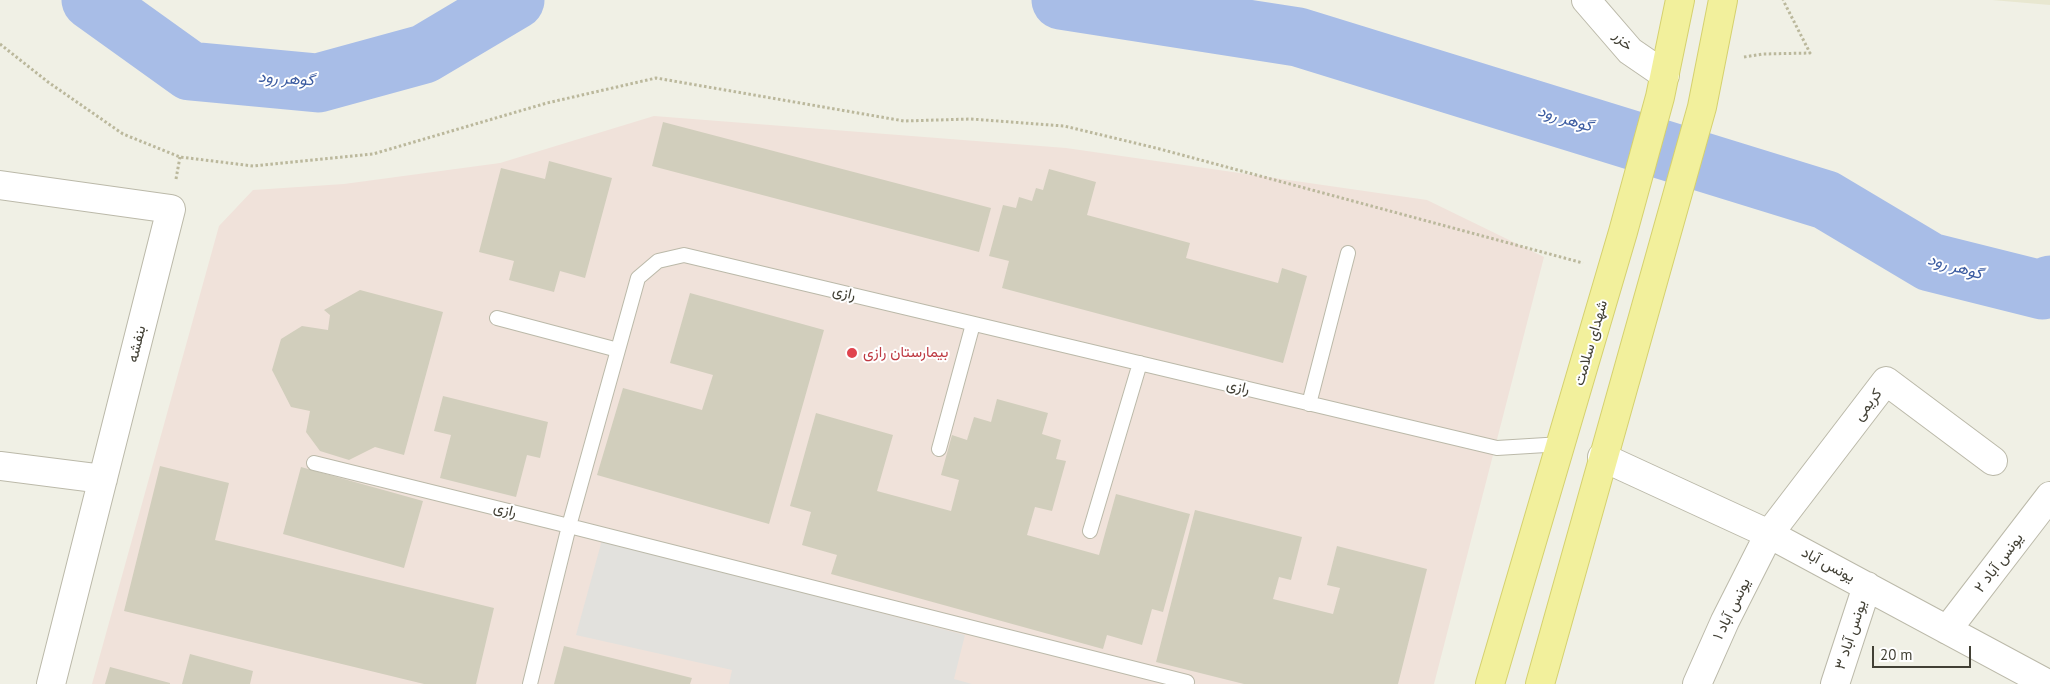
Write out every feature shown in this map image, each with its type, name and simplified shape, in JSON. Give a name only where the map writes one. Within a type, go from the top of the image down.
[{"type":"main road","name":"شهدای سلامت","points":[[1490,684],[1623,232],[1663,86],[1680,0]]},
{"type":"main road","points":[[1540,684],[1707,85],[1723,0]]},
{"type":"main road","points":[[1663,86],[1707,85]]},
{"type":"main road","points":[[1562,444],[1602,457]]},
{"type":"street","name":"خزر","points":[[1586,0],[1663,86]]},
{"type":"street","name":"بنفشه","points":[[0,185],[171,209],[51,684]]},
{"type":"street","name":"کریمی","points":[[1769,534],[1886,381],[1993,461]]},
{"type":"street","name":"یونس آباد","points":[[1602,457],[1769,534],[2048,684]]},
{"type":"street","points":[[0,466],[103,479]]},
{"type":"street","name":"یونس آباد ۲","points":[[1948,630],[2050,496]]},
{"type":"street","name":"یونس آباد ۱","points":[[1697,684],[1769,534]]},
{"type":"street","name":"یونس آباد ۳","points":[[1835,684],[1867,586]]},
{"type":"lane","points":[[1309,404],[1348,253]]},
{"type":"lane","name":"رازی","points":[[314,463],[569,526],[638,278],[658,261],[684,255],[1497,448],[1562,444]]},
{"type":"lane","points":[[497,318],[618,350]]},
{"type":"lane","points":[[939,449],[973,324]]},
{"type":"lane","points":[[1090,531],[1140,363]]},
{"type":"lane","points":[[530,684],[569,526],[1187,682]]},
{"type":"path","points":[[1707,85],[1763,54],[1810,53],[1783,0]]},
{"type":"path","points":[[0,44],[48,82],[123,134],[180,157],[253,166],[373,154],[547,103],[656,78],[904,121],[971,119],[1064,126],[1175,153],[1612,271]]},
{"type":"shaded area","points":[[1992,0],[2050,0],[2050,5]]},
{"type":"shaded area","name":"بیمارستان رازی","points":[[654,116],[1066,148],[1427,200],[1544,257],[1434,684],[92,684],[219,226],[253,190],[344,184],[500,163]]},
{"type":"shaded area","points":[[602,540],[965,635],[954,679],[972,684],[729,684],[732,670],[576,635]]},
{"type":"building","points":[[663,122],[991,208],[979,252],[652,166]]},
{"type":"building","points":[[549,161],[612,178],[585,278],[560,271],[554,292],[509,280],[514,261],[479,252],[501,168],[545,179]]},
{"type":"building","points":[[1049,169],[1096,182],[1087,215],[1190,243],[1186,258],[1278,283],[1282,268],[1307,276],[1283,363],[1002,288],[1009,261],[989,256],[1003,205],[1016,208],[1019,197],[1032,201],[1036,188],[1043,190]]},
{"type":"building","points":[[360,290],[443,312],[404,455],[375,447],[349,460],[320,451],[306,432],[310,411],[291,407],[272,370],[281,339],[302,326],[328,330],[330,315],[324,310]]},
{"type":"building","points":[[690,293],[824,330],[769,524],[597,475],[623,388],[702,410],[713,375],[670,363]]},
{"type":"building","points":[[443,396],[548,422],[540,458],[527,455],[516,497],[440,478],[451,435],[434,431]]},
{"type":"building","points":[[997,399],[1048,413],[1042,434],[1061,440],[1056,459],[1066,461],[1052,511],[1035,507],[1027,535],[1099,555],[1116,494],[1190,514],[1163,612],[1152,609],[1142,645],[1107,635],[1103,649],[831,574],[837,555],[802,545],[811,512],[790,506],[816,413],[893,435],[877,491],[951,511],[959,480],[941,475],[952,435],[967,440],[974,417],[991,422]]},
{"type":"building","points":[[160,466],[229,483],[215,540],[494,608],[476,684],[424,684],[124,611]]},
{"type":"building","points":[[301,467],[423,501],[404,568],[283,534]]},
{"type":"building","points":[[1195,510],[1302,537],[1291,580],[1279,577],[1273,599],[1333,614],[1340,588],[1327,585],[1337,546],[1427,569],[1398,684],[1244,684],[1156,662]]},
{"type":"building","points":[[564,646],[692,678],[690,684],[554,684]]},
{"type":"building","points":[[190,654],[253,671],[250,684],[182,684]]},
{"type":"building","points":[[110,667],[170,683],[170,684],[105,684]]},
{"type":"waterway","name":"گوهر رود","points":[[91,0],[190,71],[318,83],[424,54],[515,0]]},
{"type":"waterway","name":"گوهر رود","points":[[1061,0],[1298,37],[1826,200],[1930,262],[2042,290],[2050,285]]},
{"type":"place","name":"بیمارستان رازی","points":[[852,353]]}]
